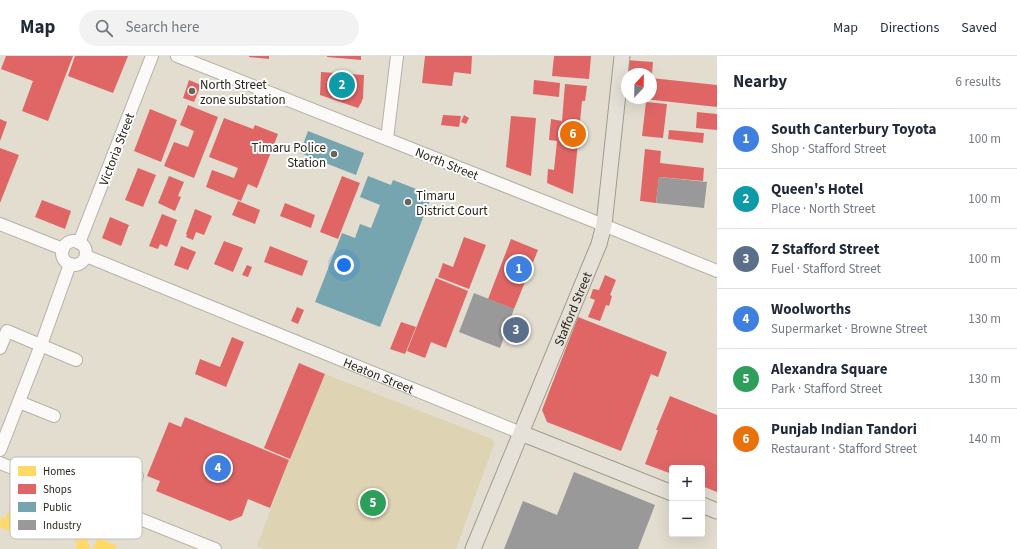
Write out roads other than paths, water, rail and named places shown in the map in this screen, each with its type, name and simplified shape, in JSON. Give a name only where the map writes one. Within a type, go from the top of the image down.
[{"type":"main road","name":"Stafford Street","points":[[473,549],[599,244],[604,225],[622,56]]},
{"type":"main road","name":"Heaton Street","points":[[521,433],[669,492]]},
{"type":"main road","points":[[705,506],[717,511]]},
{"type":"street","name":"Victoria Street","points":[[79,243],[152,56]]},
{"type":"street","name":"North Street","points":[[177,56],[717,269]]},
{"type":"street","points":[[387,139],[397,56]]},
{"type":"street","points":[[0,224],[64,249]]},
{"type":"street","points":[[76,242],[85,248],[86,256],[82,263],[78,265],[70,264],[67,263],[63,256],[64,249],[68,244],[76,242]]},
{"type":"street","name":"Heaton Street","points":[[86,256],[521,433]]},
{"type":"street","points":[[0,450],[41,345],[70,264]]},
{"type":"street","points":[[0,348],[7,331],[76,360]]},
{"type":"street","points":[[19,402],[54,416]]},
{"type":"street","points":[[0,463],[10,467]]},
{"type":"street","points":[[142,520],[215,549]]},
{"type":"place","name":"Queen's Hotel","points":[[342,85]]},
{"type":"place","name":"North Street zone substation","points":[[192,91]]},
{"type":"place","name":"Punjab Indian Tandori","points":[[573,134]]},
{"type":"place","name":"Timaru Police Station","points":[[334,154]]},
{"type":"place","name":"Timaru District Court","points":[[408,202]]},
{"type":"place","name":"South Canterbury Toyota","points":[[519,269]]},
{"type":"place","name":"Z Stafford Street","points":[[516,330]]},
{"type":"place","name":"Woolworths","points":[[218,468]]},
{"type":"place","name":"Alexandra Square","points":[[373,503]]}]
